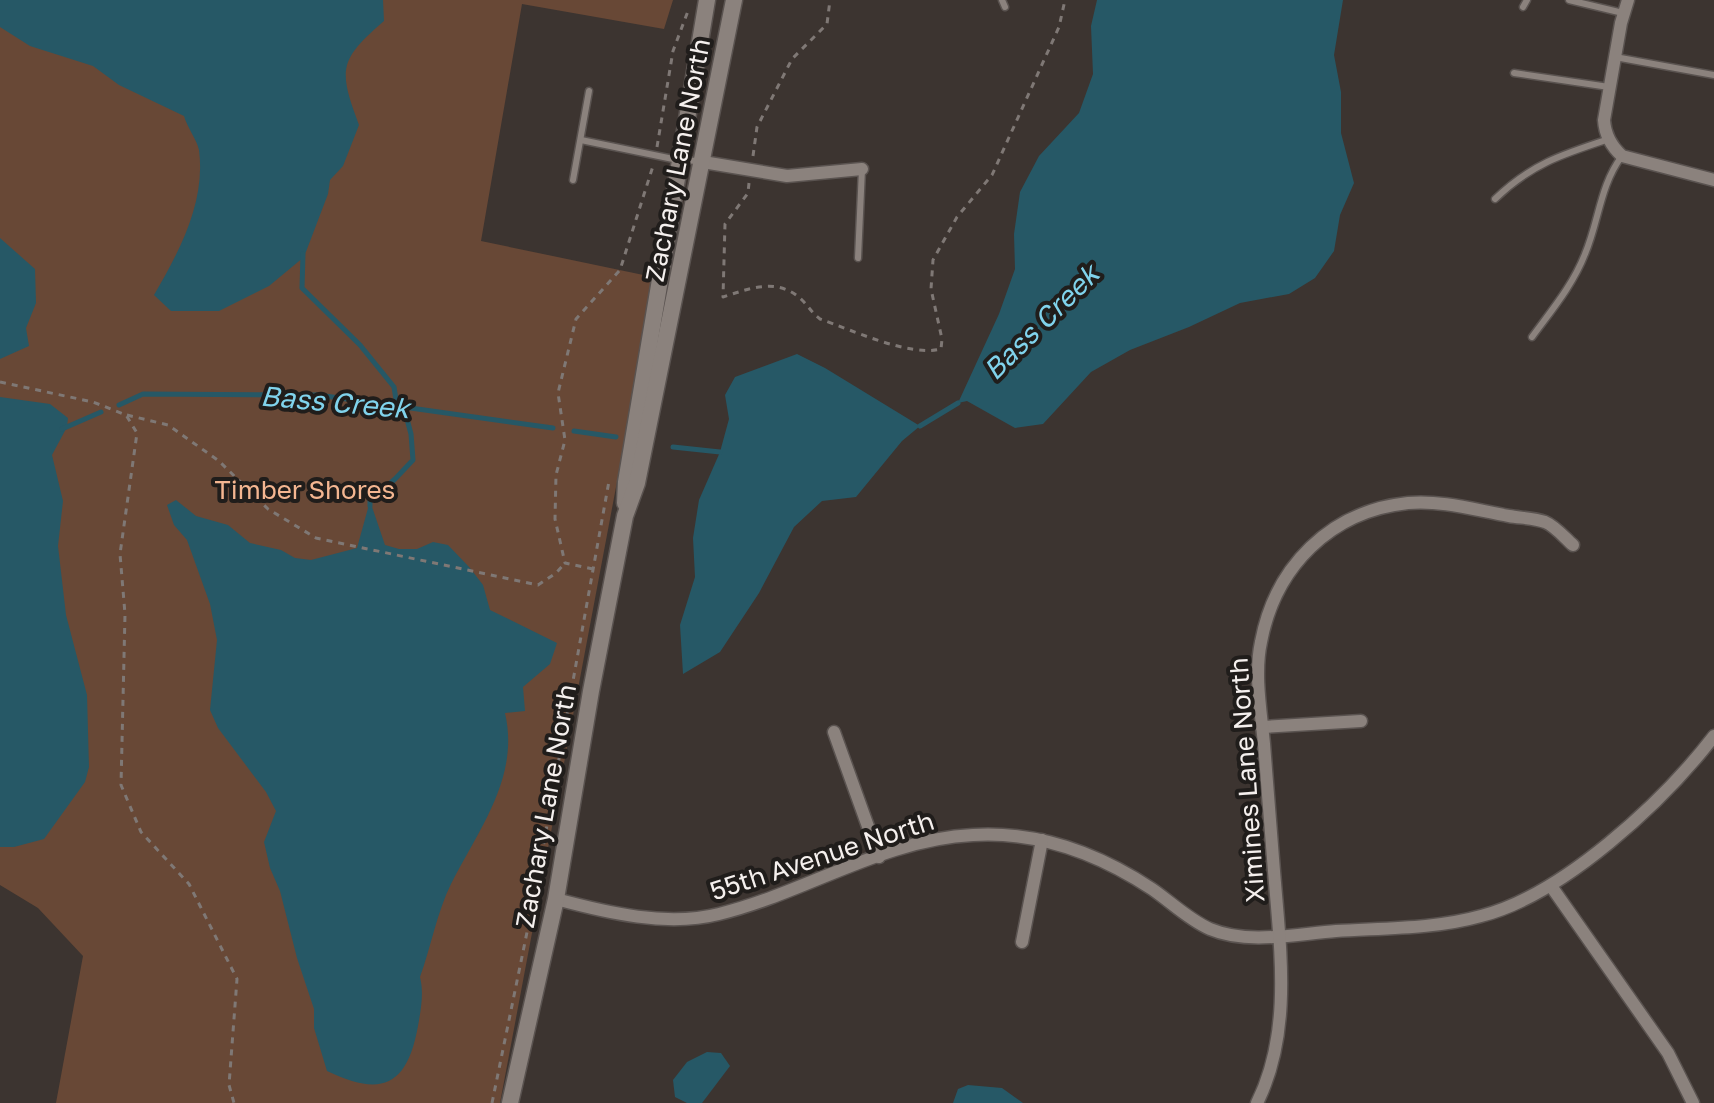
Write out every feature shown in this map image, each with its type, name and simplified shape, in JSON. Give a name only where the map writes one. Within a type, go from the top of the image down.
[{"type":"street","name":"Zachary Lane North","points":[[510,1103],[556,899],[591,691],[625,516],[637,483],[734,0]]},
{"type":"street","name":"Zachary Lane North","points":[[625,516],[626,482],[678,160],[700,1]]},
{"type":"street","points":[[1625,6],[1604,120],[1605,131],[1613,148],[1622,156],[1714,180]]},
{"type":"street","points":[[703,162],[787,176],[862,169]]},
{"type":"street","name":"Ximines Lane North","points":[[1257,1103],[1275,1049],[1282,1003],[1262,727],[1260,645],[1269,609],[1293,564],[1329,532],[1363,514],[1396,505],[1429,501],[1546,522],[1573,545]]},
{"type":"street","points":[[1262,727],[1361,721]]},
{"type":"street","points":[[834,732],[879,857]]},
{"type":"street","name":"55th Avenue North","points":[[556,899],[631,915],[692,918],[751,904],[934,840],[974,835],[1012,836],[1042,840],[1083,852],[1129,874],[1210,929],[1235,935],[1279,936],[1451,923],[1484,916],[1551,886],[1648,807],[1695,761],[1714,736]]},
{"type":"street","points":[[1022,942],[1042,840]]},
{"type":"street","points":[[1551,886],[1668,1053],[1693,1103]]},
{"type":"lane","points":[[1569,0],[1625,6]]},
{"type":"lane","points":[[1615,57],[1714,75]]},
{"type":"lane","points":[[1514,73],[1610,81]]},
{"type":"lane","points":[[573,180],[589,91]]},
{"type":"lane","points":[[1495,199],[1515,179],[1540,164],[1609,139]]},
{"type":"lane","points":[[581,140],[678,160],[703,162]]},
{"type":"lane","points":[[1532,337],[1578,269],[1589,244],[1607,180],[1622,156]]},
{"type":"lane","points":[[858,258],[862,169]]},
{"type":"path","points":[[565,563],[555,519],[556,475],[565,440],[558,393],[576,319],[620,270],[656,155],[673,51],[700,1]]},
{"type":"path","points":[[0,382],[93,402],[126,415],[168,425],[219,461],[268,509],[316,538],[538,585],[565,563]]},
{"type":"path","points":[[126,415],[137,433],[120,554],[125,614],[121,785],[141,832],[189,884],[237,979],[229,1085],[234,1103]]},
{"type":"path","points":[[492,1103],[533,903],[609,481]]},
{"type":"path","points":[[565,563],[593,569]]},
{"type":"green space","name":"Timber Shores","points":[[0,0],[673,0],[664,29],[522,4],[481,241],[653,277],[500,1103],[56,1103],[83,956],[38,908],[0,885]]},
{"type":"water","points":[[0,0],[383,0],[384,21],[358,46],[347,67],[348,91],[359,125],[343,166],[330,180],[328,194],[304,257],[269,286],[219,311],[171,311],[154,295],[173,262],[188,226],[200,169],[198,146],[184,116],[119,85],[93,66],[30,46],[0,27]]},
{"type":"water","points":[[1097,0],[1343,0],[1334,55],[1341,92],[1341,133],[1354,183],[1340,215],[1334,251],[1315,278],[1289,294],[1240,303],[1130,350],[1091,372],[1043,424],[1015,428],[967,401],[958,403],[999,314],[1015,269],[1014,234],[1020,192],[1039,156],[1079,113],[1093,74],[1091,26]]},
{"type":"water","points":[[0,238],[35,269],[36,303],[26,328],[29,346],[0,359]]},
{"type":"water","points":[[797,354],[920,426],[902,441],[856,497],[822,501],[794,527],[759,593],[720,652],[683,674],[680,625],[695,577],[693,538],[699,500],[720,452],[729,419],[725,395],[735,377]]},
{"type":"water","points":[[0,397],[50,404],[68,418],[67,427],[52,455],[63,501],[58,546],[66,615],[87,695],[89,767],[85,782],[44,839],[14,847],[0,847]]},
{"type":"water","points":[[176,500],[196,516],[228,525],[250,543],[311,560],[357,548],[370,501],[385,545],[417,549],[433,542],[448,545],[483,585],[490,610],[557,643],[550,664],[523,687],[525,711],[505,713],[507,759],[502,781],[442,906],[420,977],[422,1001],[413,1047],[399,1074],[389,1081],[362,1084],[327,1071],[314,1028],[314,1009],[264,842],[276,811],[266,792],[218,728],[210,710],[217,640],[210,604],[187,540],[174,525],[167,505]]},
{"type":"water","points":[[707,1052],[721,1053],[730,1066],[702,1103],[687,1103],[675,1097],[673,1080],[687,1062]]},
{"type":"water","points":[[968,1085],[1002,1088],[1023,1103],[953,1103],[958,1089]]},
{"type":"waterway","points":[[303,254],[302,288],[360,345],[394,387],[397,406]]},
{"type":"waterway","name":"Bass Creek","points":[[119,405],[143,394],[318,395],[553,428]]},
{"type":"waterway","name":"Bass Creek","points":[[920,426],[958,403]]},
{"type":"waterway","points":[[370,506],[370,501],[413,460],[411,434],[404,408]]},
{"type":"waterway","name":"Bass Creek","points":[[62,429],[101,412]]},
{"type":"waterway","name":"Bass Creek","points":[[574,431],[616,437]]},
{"type":"waterway","name":"Bass Creek","points":[[673,447],[720,452]]}]
